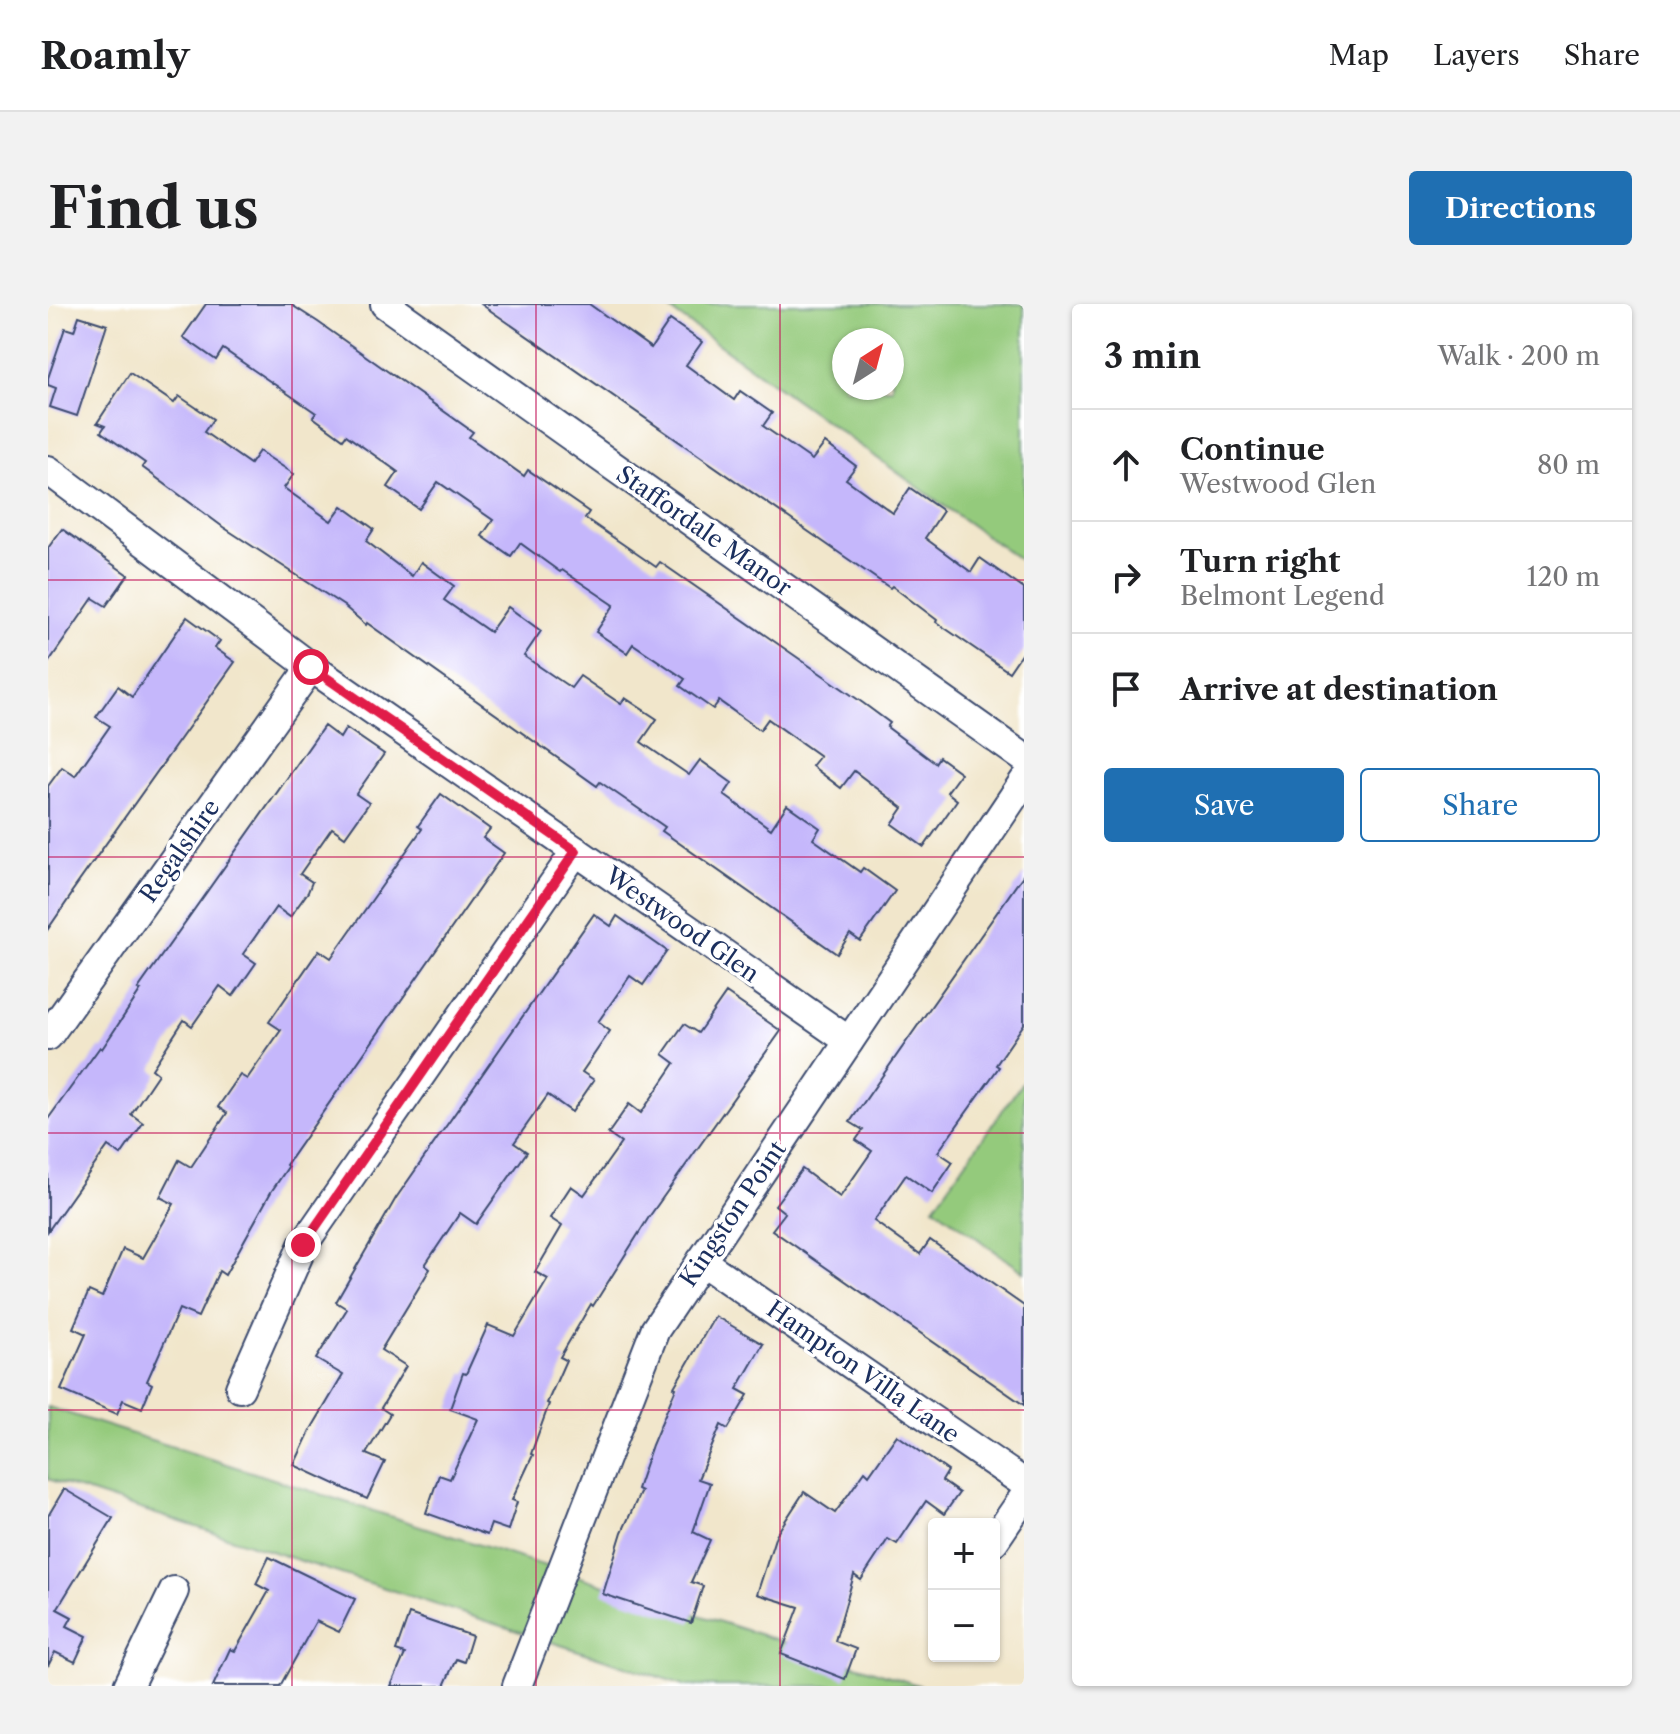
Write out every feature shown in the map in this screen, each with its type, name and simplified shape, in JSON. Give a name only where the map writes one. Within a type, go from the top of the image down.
[{"type":"street","name":"Staffordale Manor","points":[[385,304],[1024,758]]},
{"type":"street","name":"Westwood Glen","points":[[48,470],[311,667],[849,1041]]},
{"type":"street","name":"Regalshire","points":[[48,1036],[311,667]]},
{"type":"street","name":"Kingston Point","points":[[517,1686],[655,1330],[1024,781]]},
{"type":"street","points":[[240,1388],[303,1245],[576,851]]},
{"type":"street","name":"Hampton Villa Lane","points":[[701,1261],[1024,1483]]},
{"type":"street","points":[[1000,1532],[1024,1497]]},
{"type":"street","points":[[128,1686],[174,1591]]},
{"type":"green space","points":[[662,304],[1024,304],[1024,563]]},
{"type":"green space","points":[[1024,1080],[1024,1272],[934,1207]]},
{"type":"green space","points":[[48,1407],[921,1686],[687,1686],[48,1479]]},
{"type":"building","points":[[206,304],[290,304],[473,432],[469,437],[524,476],[528,470],[589,512],[585,518],[656,567],[660,562],[863,703],[890,723],[887,727],[935,763],[939,757],[961,773],[947,792],[957,800],[924,847],[892,824],[903,808],[854,771],[841,788],[812,766],[820,756],[768,719],[760,730],[719,701],[713,709],[680,686],[685,679],[633,644],[627,653],[596,632],[614,605],[520,543],[511,556],[482,536],[493,520],[438,482],[419,509],[388,487],[398,472],[346,435],[343,439],[313,417],[316,413],[223,349],[216,360],[183,337]]},
{"type":"building","points":[[481,304],[589,304],[651,348],[670,320],[702,342],[686,365],[734,400],[740,391],[772,413],[763,426],[812,460],[825,443],[856,466],[846,479],[893,513],[910,488],[943,511],[925,538],[971,572],[980,558],[1024,589],[1024,650],[1009,672],[936,622],[892,586],[890,588]]},
{"type":"building","points":[[79,316],[107,325],[77,416],[50,407],[56,388],[48,385],[48,378],[65,328],[74,331]]},
{"type":"building","points":[[130,373],[174,403],[179,396],[213,419],[204,432],[250,464],[259,451],[294,474],[284,488],[331,521],[342,506],[374,529],[366,541],[412,576],[421,562],[454,586],[444,600],[490,632],[508,607],[541,631],[524,656],[571,688],[580,676],[621,704],[625,698],[657,719],[641,742],[689,775],[700,760],[732,783],[724,795],[771,829],[787,805],[820,828],[813,839],[860,872],[863,868],[895,891],[860,941],[850,934],[837,954],[662,831],[665,827],[600,782],[597,786],[366,625],[344,606],[223,527],[142,467],[145,463],[101,432],[105,426],[97,423]]},
{"type":"building","points":[[62,529],[128,575],[106,606],[93,598],[48,663],[48,548]]},
{"type":"building","points":[[187,617],[220,641],[215,648],[235,662],[48,929],[48,786],[62,767],[75,776],[110,726],[96,717],[118,686],[132,697]]},
{"type":"building","points":[[324,726],[340,738],[346,728],[384,754],[356,794],[369,803],[345,837],[332,828],[300,874],[312,882],[290,917],[276,907],[243,954],[256,963],[233,996],[220,986],[192,1026],[184,1020],[152,1069],[158,1074],[131,1114],[143,1123],[121,1155],[108,1146],[48,1231],[48,1119],[100,1047],[102,1049],[141,990],[138,989]]},
{"type":"building","points":[[441,794],[490,829],[483,838],[504,853],[286,1165],[288,1167],[225,1275],[219,1271],[198,1317],[179,1309],[147,1381],[152,1384],[142,1408],[123,1400],[117,1414],[61,1390],[86,1334],[73,1328],[89,1291],[102,1297],[123,1249],[143,1258],[174,1204],[160,1197],[179,1160],[191,1167],[227,1113],[218,1107],[240,1075],[247,1079],[281,1030],[269,1022],[319,950],[331,958],[422,829],[418,826]]},
{"type":"building","points":[[1024,874],[1024,1024],[996,1065],[999,1067],[938,1152],[953,1162],[932,1193],[906,1175],[874,1221],[920,1254],[930,1240],[1024,1306],[1024,1405],[772,1230],[785,1213],[775,1205],[802,1169],[840,1197],[872,1151],[856,1140],[863,1130],[850,1122]]},
{"type":"building","points":[[594,914],[611,926],[617,916],[667,951],[643,985],[630,976],[598,1022],[610,1031],[582,1072],[594,1080],[572,1112],[548,1095],[514,1143],[527,1152],[476,1224],[460,1213],[425,1265],[430,1269],[381,1350],[406,1366],[381,1408],[390,1414],[366,1454],[385,1462],[367,1499],[294,1465],[343,1375],[316,1359],[347,1309],[336,1302],[396,1198]]},
{"type":"building","points":[[726,993],[781,1031],[649,1217],[560,1357],[566,1360],[547,1403],[533,1455],[512,1500],[517,1502],[508,1530],[491,1524],[487,1535],[426,1513],[439,1475],[450,1479],[478,1419],[450,1409],[463,1373],[466,1374],[488,1325],[514,1336],[548,1279],[535,1272],[562,1226],[550,1218],[571,1186],[584,1195],[621,1143],[608,1134],[629,1104],[641,1113],[675,1063],[663,1054],[684,1024],[698,1033]]},
{"type":"building","points":[[715,1316],[763,1344],[737,1389],[748,1395],[728,1429],[721,1425],[698,1479],[710,1483],[693,1532],[710,1540],[691,1582],[703,1586],[691,1623],[603,1594],[622,1532],[641,1491],[637,1489],[674,1387]]},
{"type":"building","points":[[897,1435],[948,1471],[942,1481],[959,1493],[944,1514],[926,1501],[897,1544],[888,1539],[861,1580],[854,1575],[835,1641],[856,1649],[845,1679],[781,1654],[799,1607],[757,1594],[776,1535],[804,1492],[835,1513],[865,1471],[869,1475]]},
{"type":"building","points":[[64,1489],[113,1518],[57,1609],[72,1617],[67,1626],[87,1636],[75,1662],[55,1652],[48,1666],[48,1516]]},
{"type":"building","points":[[269,1557],[355,1599],[339,1632],[316,1621],[280,1686],[213,1686],[230,1649],[235,1651],[269,1591],[256,1584]]},
{"type":"building","points":[[409,1614],[472,1636],[464,1662],[456,1659],[444,1686],[391,1686],[405,1654],[396,1651]]},
{"type":"route","points":[[303,1245],[576,851],[311,667]]}]
